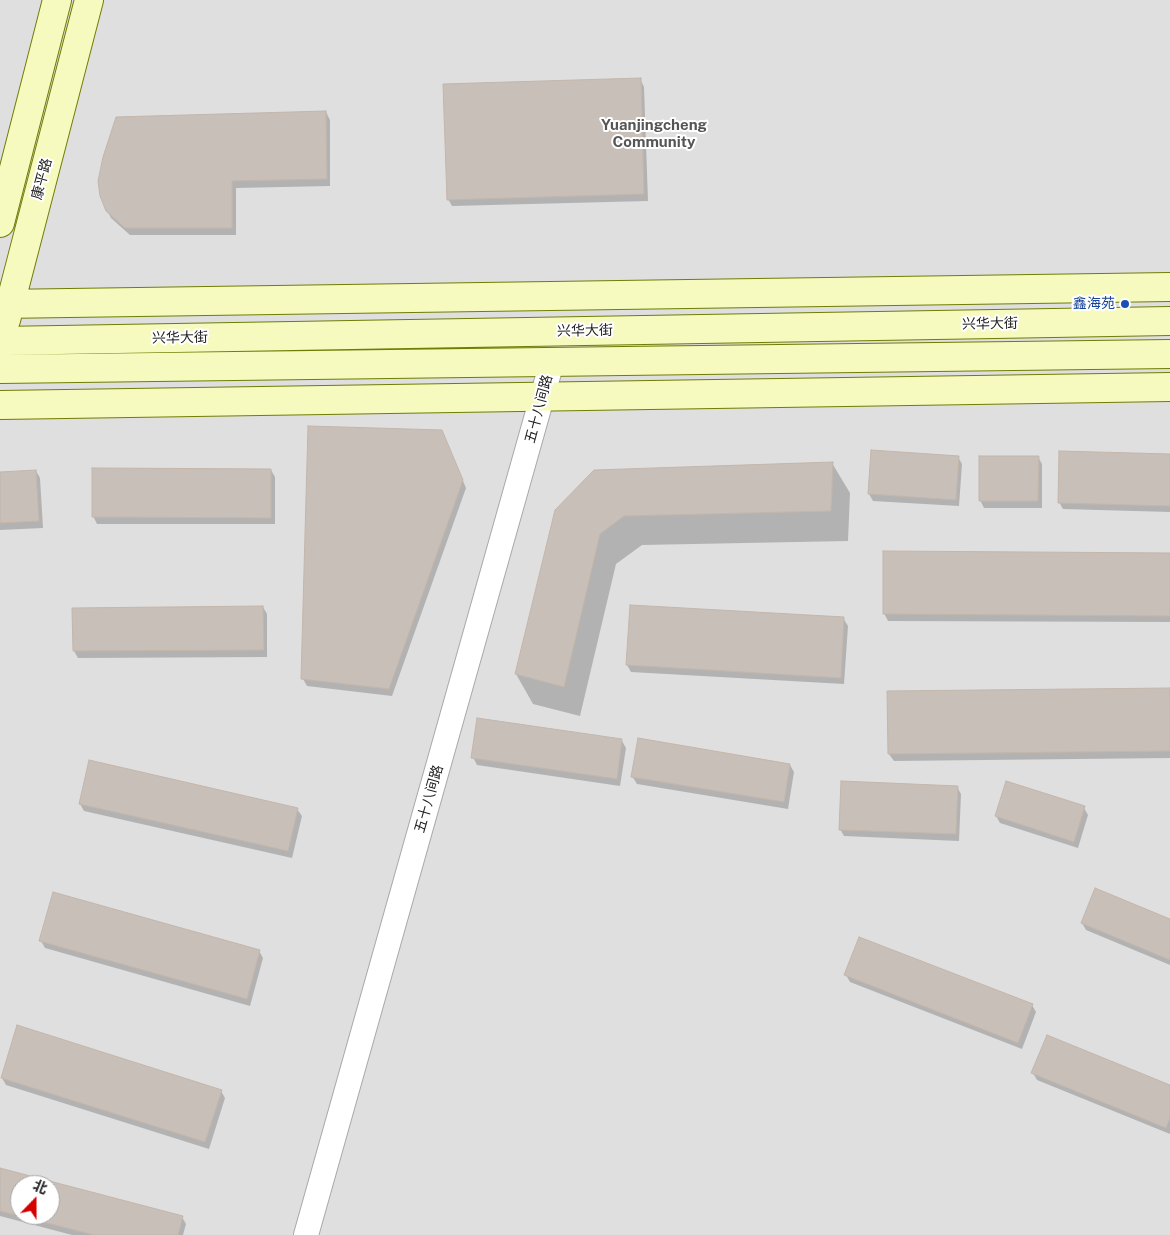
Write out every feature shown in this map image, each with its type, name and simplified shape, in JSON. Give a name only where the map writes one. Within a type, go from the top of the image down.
[{"type":"street","points":[[0,223],[57,0]]},
{"type":"street","name":"康平路","points":[[0,360],[0,341],[5,304],[89,0]]},
{"type":"street","points":[[5,304],[1170,287]]},
{"type":"street","name":"兴华大街","points":[[0,341],[1170,322]]},
{"type":"street","name":"兴华大街","points":[[0,368],[1170,354]]},
{"type":"street","name":"五十八间路","points":[[306,1235],[552,362]]},
{"type":"street","points":[[0,405],[1170,387]]},
{"type":"shaded area","points":[[0,0],[1170,0],[1170,1235],[0,1235]]},
{"type":"building","points":[[641,78],[644,194],[447,200],[443,84]]},
{"type":"building","points":[[326,111],[327,179],[232,181],[232,228],[125,228],[106,211],[100,196],[98,181],[103,157],[116,117]]},
{"type":"building","points":[[308,426],[442,430],[463,480],[389,689],[301,679]]},
{"type":"building","points":[[871,450],[959,456],[956,500],[868,494]]},
{"type":"building","points":[[1059,451],[1170,454],[1170,506],[1058,503]]},
{"type":"building","points":[[979,456],[1039,456],[1038,501],[979,501]]},
{"type":"building","points":[[833,462],[831,511],[624,516],[600,534],[564,687],[515,674],[555,510],[594,470]]},
{"type":"building","points":[[92,468],[271,469],[271,518],[92,517]]},
{"type":"building","points":[[36,470],[39,521],[0,523],[0,472]]},
{"type":"building","points":[[883,551],[1170,553],[1170,616],[883,614]]},
{"type":"building","points":[[630,605],[844,617],[841,678],[626,665]]},
{"type":"building","points":[[263,606],[264,650],[73,651],[72,608]]},
{"type":"building","points":[[1170,688],[1170,751],[888,754],[887,691]]},
{"type":"building","points":[[477,718],[622,739],[617,779],[471,758]]},
{"type":"building","points":[[638,738],[790,764],[784,802],[631,777]]},
{"type":"building","points":[[89,760],[298,808],[288,851],[79,804]]},
{"type":"building","points":[[841,781],[958,786],[956,834],[839,830]]},
{"type":"building","points":[[1006,781],[1085,806],[1074,842],[995,816]]},
{"type":"building","points":[[1095,888],[1170,919],[1170,960],[1081,923]]},
{"type":"building","points":[[53,892],[260,950],[247,999],[39,941]]},
{"type":"building","points":[[859,937],[1033,1004],[1018,1043],[844,975]]},
{"type":"building","points":[[17,1025],[222,1090],[205,1142],[1,1078]]},
{"type":"building","points":[[1047,1035],[1170,1085],[1170,1118],[1166,1128],[1031,1073]]},
{"type":"building","points":[[0,1168],[27,1175],[10,1175],[10,1214],[0,1211]]},
{"type":"building","points":[[60,1184],[183,1216],[178,1235],[94,1235],[55,1225],[60,1225]]},
{"type":"place","name":"鑫海苑","points":[[1125,304]]},
{"type":"district","name":"Yuanjingcheng Community","points":[[654,134]]}]
